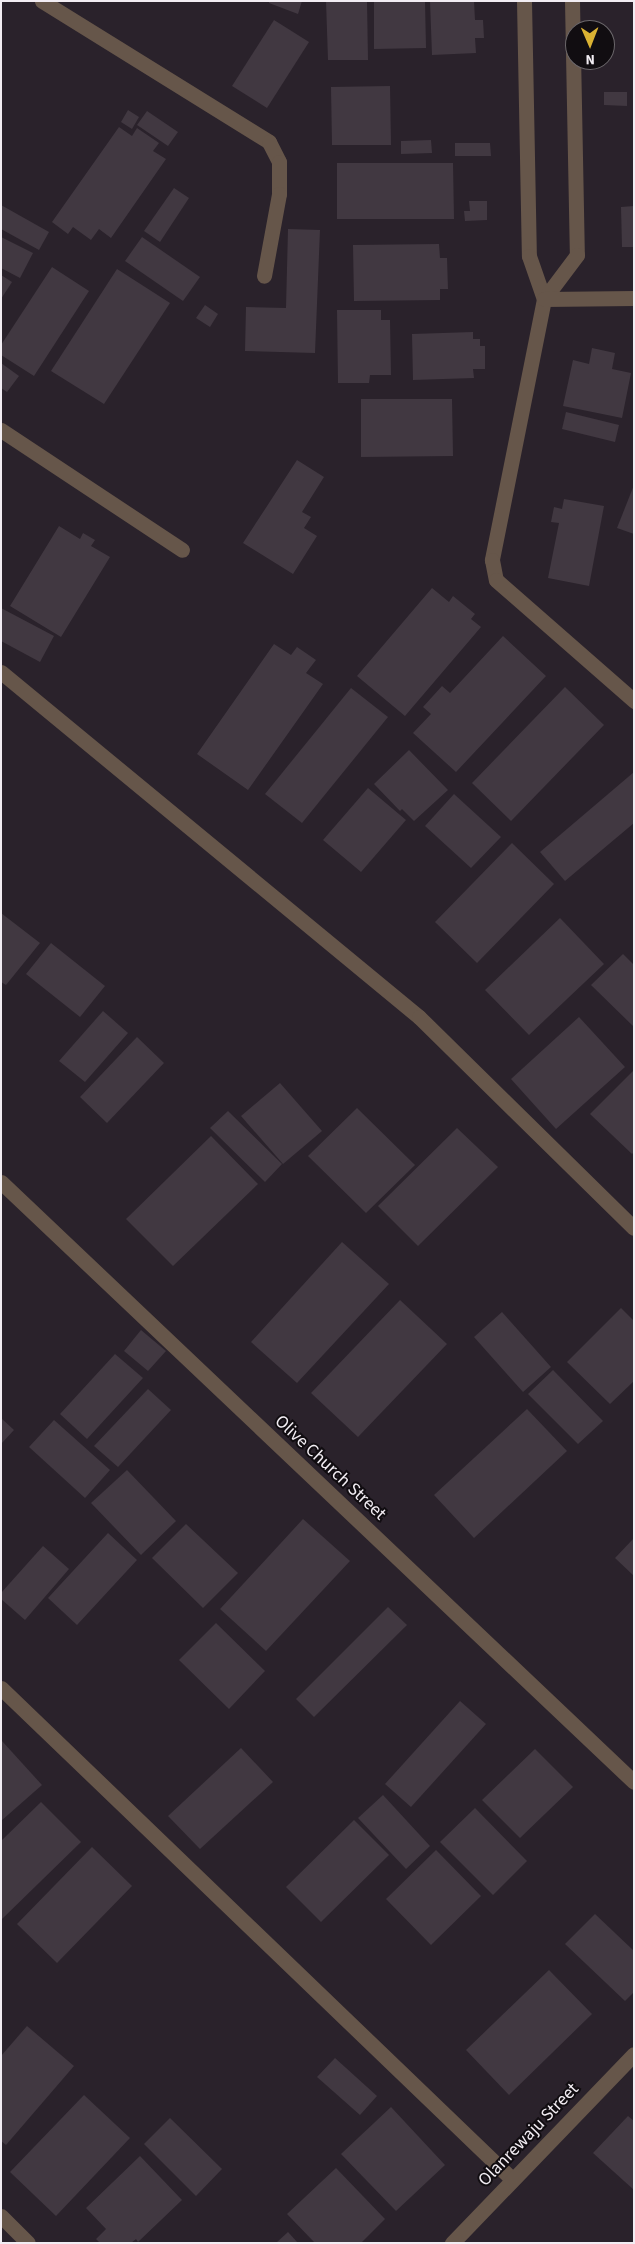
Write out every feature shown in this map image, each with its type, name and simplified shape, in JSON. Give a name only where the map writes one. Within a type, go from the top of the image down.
[{"type":"street","points":[[42,1],[269,142],[279,162],[279,194],[264,276]]},
{"type":"street","points":[[524,1],[529,256],[544,299]]},
{"type":"street","points":[[572,1],[577,255],[544,299],[492,560],[496,580],[634,700]]},
{"type":"street","points":[[544,299],[634,298]]},
{"type":"street","points":[[1,430],[182,550]]},
{"type":"street","points":[[1,672],[419,1017],[634,1228]]},
{"type":"street","name":"Olive Church Street","points":[[1,1182],[634,1782]]},
{"type":"street","points":[[1,1688],[512,2179]]},
{"type":"street","name":"Olanrewaju Street","points":[[452,2243],[634,2054]]},
{"type":"street","points":[[1,2216],[28,2243]]},
{"type":"building","points":[[269,1],[302,1],[298,14],[269,3]]},
{"type":"building","points":[[326,1],[367,1],[368,60],[328,60]]},
{"type":"building","points":[[374,1],[425,1],[426,48],[374,49]]},
{"type":"building","points":[[430,1],[474,1],[475,20],[483,20],[484,38],[475,38],[476,53],[432,55]]},
{"type":"building","points":[[274,20],[309,42],[267,108],[232,86]]},
{"type":"building","points":[[390,86],[391,145],[332,145],[331,87]]},
{"type":"building","points":[[604,92],[627,92],[627,106],[604,105]]},
{"type":"building","points":[[128,110],[139,117],[132,129],[121,122]]},
{"type":"building","points":[[147,111],[178,132],[168,146],[137,125]]},
{"type":"building","points":[[119,127],[132,136],[137,128],[159,143],[153,151],[166,159],[111,238],[99,229],[91,240],[73,227],[68,234],[52,222]]},
{"type":"building","points":[[431,140],[432,153],[401,154],[401,141]]},
{"type":"building","points":[[455,143],[490,143],[491,156],[455,156]]},
{"type":"building","points":[[337,163],[453,163],[454,219],[337,219]]},
{"type":"building","points":[[174,188],[189,198],[160,242],[144,231]]},
{"type":"building","points":[[469,201],[487,201],[487,220],[465,221],[464,211],[470,211]]},
{"type":"building","points":[[1,205],[49,232],[39,250],[1,229]]},
{"type":"building","points":[[634,206],[634,247],[622,247],[621,207]]},
{"type":"building","points":[[288,229],[320,230],[315,353],[245,351],[246,307],[286,308]]},
{"type":"building","points":[[1,237],[33,253],[20,278],[1,268]]},
{"type":"building","points":[[142,237],[200,277],[183,301],[125,261]]},
{"type":"building","points":[[439,244],[440,258],[447,258],[448,289],[440,289],[440,300],[354,301],[353,245]]},
{"type":"building","points":[[52,267],[89,291],[34,376],[1,355],[1,345]]},
{"type":"building","points":[[117,269],[170,303],[104,404],[51,371]]},
{"type":"building","points":[[1,275],[12,282],[1,299]]},
{"type":"building","points":[[205,305],[218,314],[210,327],[196,318]]},
{"type":"building","points":[[337,310],[381,310],[381,320],[390,320],[391,375],[370,375],[369,383],[338,383]]},
{"type":"building","points":[[473,332],[473,339],[480,339],[480,346],[485,346],[485,369],[473,369],[474,378],[413,380],[412,334]]},
{"type":"building","points":[[592,348],[615,353],[612,369],[631,373],[622,418],[563,406],[573,360],[589,364]]},
{"type":"building","points":[[1,363],[19,376],[7,392],[1,388]]},
{"type":"building","points":[[361,399],[452,399],[453,456],[361,457]]},
{"type":"building","points":[[566,412],[619,425],[615,442],[562,429]]},
{"type":"building","points":[[297,460],[324,477],[302,512],[311,517],[304,528],[317,536],[293,574],[243,543]]},
{"type":"building","points":[[634,485],[634,534],[617,528]]},
{"type":"building","points":[[564,499],[604,506],[589,586],[548,578],[559,523],[551,522],[554,507],[562,509]]},
{"type":"building","points":[[59,526],[80,539],[83,533],[95,540],[91,546],[110,557],[61,637],[10,606]]},
{"type":"building","points":[[432,588],[449,602],[453,596],[475,614],[471,619],[481,627],[405,716],[357,676]]},
{"type":"building","points":[[1,608],[54,636],[40,662],[1,641]]},
{"type":"building","points":[[503,636],[546,676],[456,772],[413,733],[431,714],[423,707],[442,686],[450,693]]},
{"type":"building","points":[[274,644],[291,655],[297,647],[316,660],[306,673],[323,684],[248,790],[197,754]]},
{"type":"building","points":[[565,687],[604,725],[511,821],[472,783]]},
{"type":"building","points":[[351,688],[388,717],[302,823],[265,794]]},
{"type":"building","points":[[409,750],[448,790],[414,821],[402,809],[400,811],[374,784]]},
{"type":"building","points":[[634,772],[634,823],[565,881],[540,852]]},
{"type":"building","points":[[368,788],[406,820],[361,872],[323,840]]},
{"type":"building","points":[[454,794],[501,837],[471,868],[425,826]]},
{"type":"building","points":[[512,843],[554,884],[477,963],[435,922]]},
{"type":"building","points":[[1,913],[40,943],[6,985],[1,982]]},
{"type":"building","points":[[560,918],[604,964],[529,1035],[485,990]]},
{"type":"building","points":[[51,943],[105,986],[80,1017],[26,974]]},
{"type":"building","points":[[623,954],[634,965],[634,1027],[591,985]]},
{"type":"building","points":[[103,1011],[128,1033],[85,1082],[59,1061]]},
{"type":"building","points":[[579,1017],[625,1067],[556,1129],[511,1079]]},
{"type":"building","points":[[137,1037],[164,1063],[107,1123],[80,1097]]},
{"type":"building","points":[[634,1070],[634,1152],[632,1154],[590,1114]]},
{"type":"building","points":[[280,1083],[322,1131],[283,1164],[241,1116]]},
{"type":"building","points":[[357,1108],[415,1165],[366,1213],[308,1156]]},
{"type":"building","points":[[228,1111],[282,1164],[265,1182],[210,1128]]},
{"type":"building","points":[[457,1128],[498,1167],[418,1246],[378,1206]]},
{"type":"building","points":[[211,1136],[258,1184],[173,1266],[126,1219]]},
{"type":"building","points":[[342,1242],[389,1284],[297,1383],[251,1342]]},
{"type":"building","points":[[400,1300],[447,1344],[358,1437],[311,1393]]},
{"type":"building","points":[[621,1308],[634,1321],[634,1381],[610,1404],[567,1362]]},
{"type":"building","points":[[502,1312],[551,1367],[523,1392],[474,1337]]},
{"type":"building","points":[[141,1330],[166,1351],[148,1371],[124,1351]]},
{"type":"building","points":[[115,1354],[143,1378],[87,1439],[60,1414]]},
{"type":"building","points":[[553,1370],[603,1421],[578,1444],[528,1394]]},
{"type":"building","points":[[148,1389],[171,1410],[118,1467],[94,1446]]},
{"type":"building","points":[[527,1409],[567,1451],[474,1538],[434,1495]]},
{"type":"building","points":[[1,1418],[14,1430],[1,1444]]},
{"type":"building","points":[[54,1420],[110,1470],[85,1498],[29,1447]]},
{"type":"building","points":[[127,1470],[176,1521],[141,1555],[91,1503]]},
{"type":"building","points":[[303,1519],[350,1561],[266,1651],[220,1609]]},
{"type":"building","points":[[186,1524],[238,1573],[203,1608],[152,1558]]},
{"type":"building","points":[[108,1533],[137,1560],[77,1625],[48,1598]]},
{"type":"building","points":[[634,1538],[634,1576],[615,1558]]},
{"type":"building","points":[[43,1546],[69,1569],[25,1620],[1,1599],[1,1593]]},
{"type":"building","points":[[388,1607],[407,1625],[314,1717],[296,1699]]},
{"type":"building","points":[[216,1623],[265,1671],[229,1709],[179,1660]]},
{"type":"building","points":[[460,1701],[486,1724],[411,1807],[385,1784]]},
{"type":"building","points":[[1,1742],[42,1785],[1,1821]]},
{"type":"building","points":[[241,1748],[273,1782],[200,1849],[168,1816]]},
{"type":"building","points":[[535,1749],[573,1787],[520,1838],[482,1800]]},
{"type":"building","points":[[383,1795],[430,1846],[406,1869],[358,1818]]},
{"type":"building","points":[[41,1802],[81,1842],[1,1920],[1,1841]]},
{"type":"building","points":[[475,1808],[527,1861],[493,1895],[440,1842]]},
{"type":"building","points":[[354,1820],[389,1855],[321,1922],[286,1887]]},
{"type":"building","points":[[92,1847],[132,1886],[57,1963],[17,1924]]},
{"type":"building","points":[[436,1850],[481,1896],[431,1945],[386,1899]]},
{"type":"building","points":[[595,1914],[634,1951],[634,1992],[625,2001],[565,1944]]},
{"type":"building","points":[[549,1970],[592,2014],[509,2095],[466,2050]]},
{"type":"building","points":[[27,2026],[74,2066],[6,2145],[1,2141],[1,2056]]},
{"type":"building","points":[[335,2058],[377,2096],[360,2115],[317,2077]]},
{"type":"building","points":[[84,2095],[130,2138],[56,2216],[10,2172]]},
{"type":"building","points":[[391,2107],[445,2165],[396,2211],[341,2154]]},
{"type":"building","points":[[628,2116],[634,2121],[634,2190],[593,2153]]},
{"type":"building","points":[[170,2118],[222,2169],[196,2196],[144,2144]]},
{"type":"building","points":[[140,2156],[182,2200],[138,2242],[136,2239],[131,2243],[100,2243],[96,2239],[106,2229],[86,2208]]},
{"type":"building","points":[[336,2168],[385,2219],[361,2243],[315,2243],[287,2214]]},
{"type":"building","points":[[288,2232],[298,2243],[276,2243]]}]
